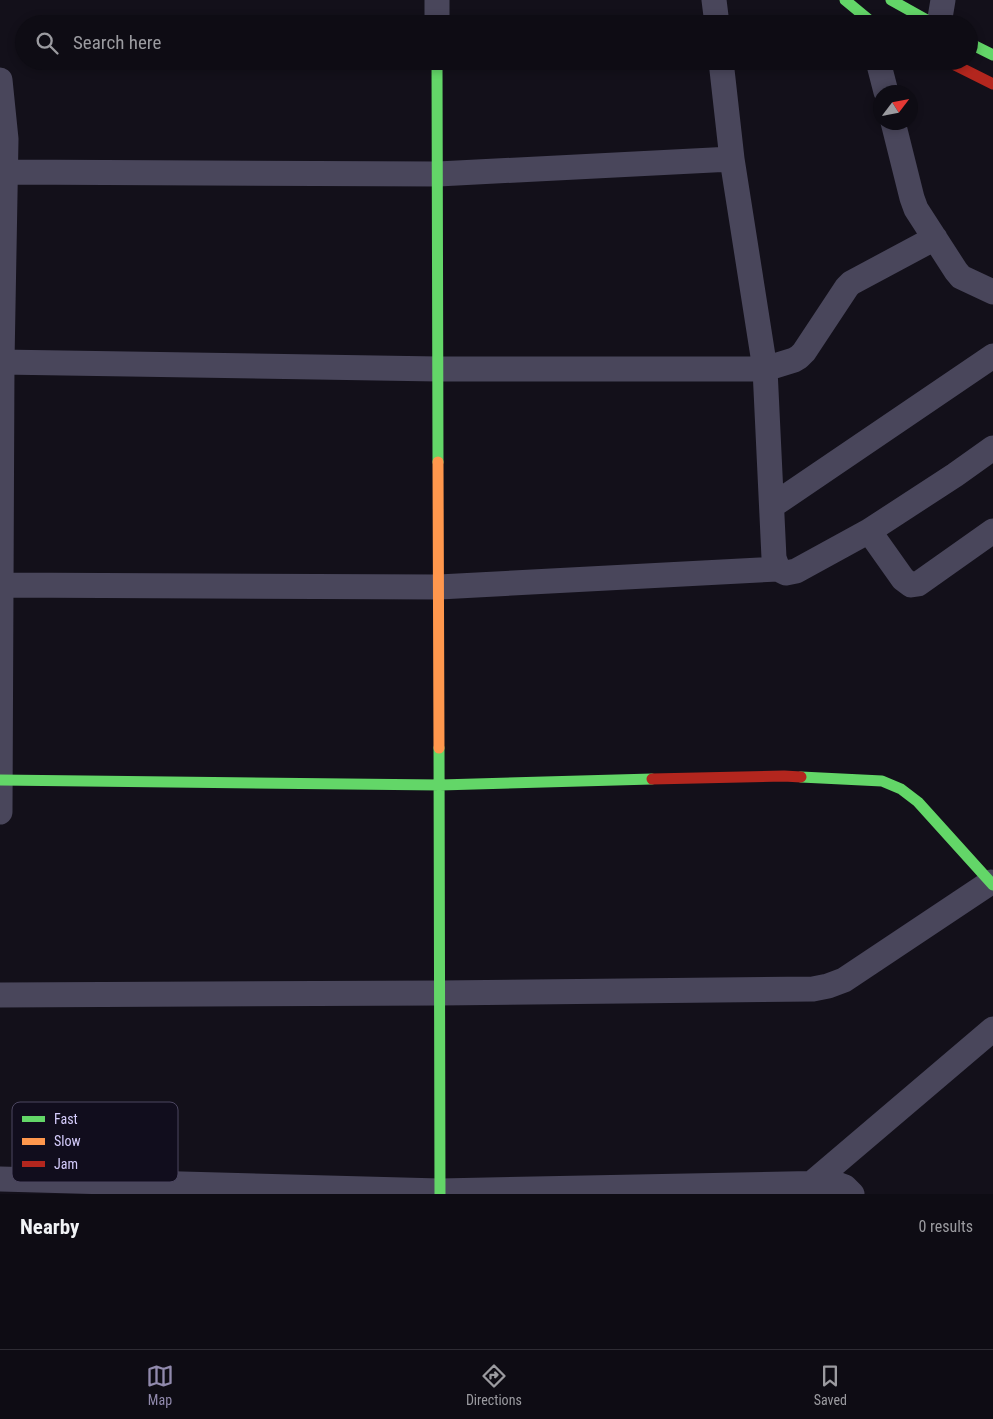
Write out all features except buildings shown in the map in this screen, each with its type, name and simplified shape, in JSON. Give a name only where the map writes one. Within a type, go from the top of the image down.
[{"type":"street","points":[[437,0],[437,15]]},
{"type":"street","points":[[714,0],[716,15]]},
{"type":"street","points":[[845,0],[861,15]]},
{"type":"street","points":[[891,0],[918,15]]},
{"type":"street","points":[[940,15],[943,0]]},
{"type":"street","points":[[978,48],[993,55]]},
{"type":"street","points":[[438,70],[440,1193]]},
{"type":"street","points":[[722,70],[732,159],[765,369],[774,558],[778,569]]},
{"type":"street","points":[[880,70],[884,85]]},
{"type":"street","points":[[965,70],[993,84]]},
{"type":"street","points":[[0,80],[6,139],[1,362],[0,812]]},
{"type":"street","points":[[895,130],[916,209],[961,277],[993,292]]},
{"type":"street","points":[[6,172],[438,174],[732,159]]},
{"type":"street","points":[[1,362],[438,370],[765,369],[799,357],[847,287],[852,283],[935,238]]},
{"type":"street","points":[[772,506],[993,356]]},
{"type":"street","points":[[1,585],[439,587],[778,569],[786,574],[796,571],[869,531],[993,448]]},
{"type":"street","points":[[869,531],[903,580],[911,586],[918,584],[993,531]]},
{"type":"street","points":[[0,780],[440,785],[784,776],[882,781],[901,789],[918,802],[989,874],[844,980],[813,989],[0,995]]},
{"type":"street","points":[[812,1183],[993,1029]]},
{"type":"street","points":[[71,1182],[261,1190],[440,1193],[834,1183],[845,1187],[852,1194]]},
{"type":"traffic: fast","points":[[845,0],[863,15]]},
{"type":"traffic: fast","points":[[891,0],[918,15]]},
{"type":"traffic: fast","points":[[978,48],[993,55]]},
{"type":"traffic: fast","points":[[437,70],[438,462]]},
{"type":"traffic: fast","points":[[439,748],[440,1194]]},
{"type":"traffic: fast","points":[[801,777],[882,781],[901,789],[918,802],[993,885]]},
{"type":"traffic: fast","points":[[0,780],[440,785],[652,779]]},
{"type":"traffic: slow","points":[[438,462],[439,748]]},
{"type":"traffic: jam","points":[[965,70],[993,84]]},
{"type":"traffic: jam","points":[[652,779],[801,777]]}]
